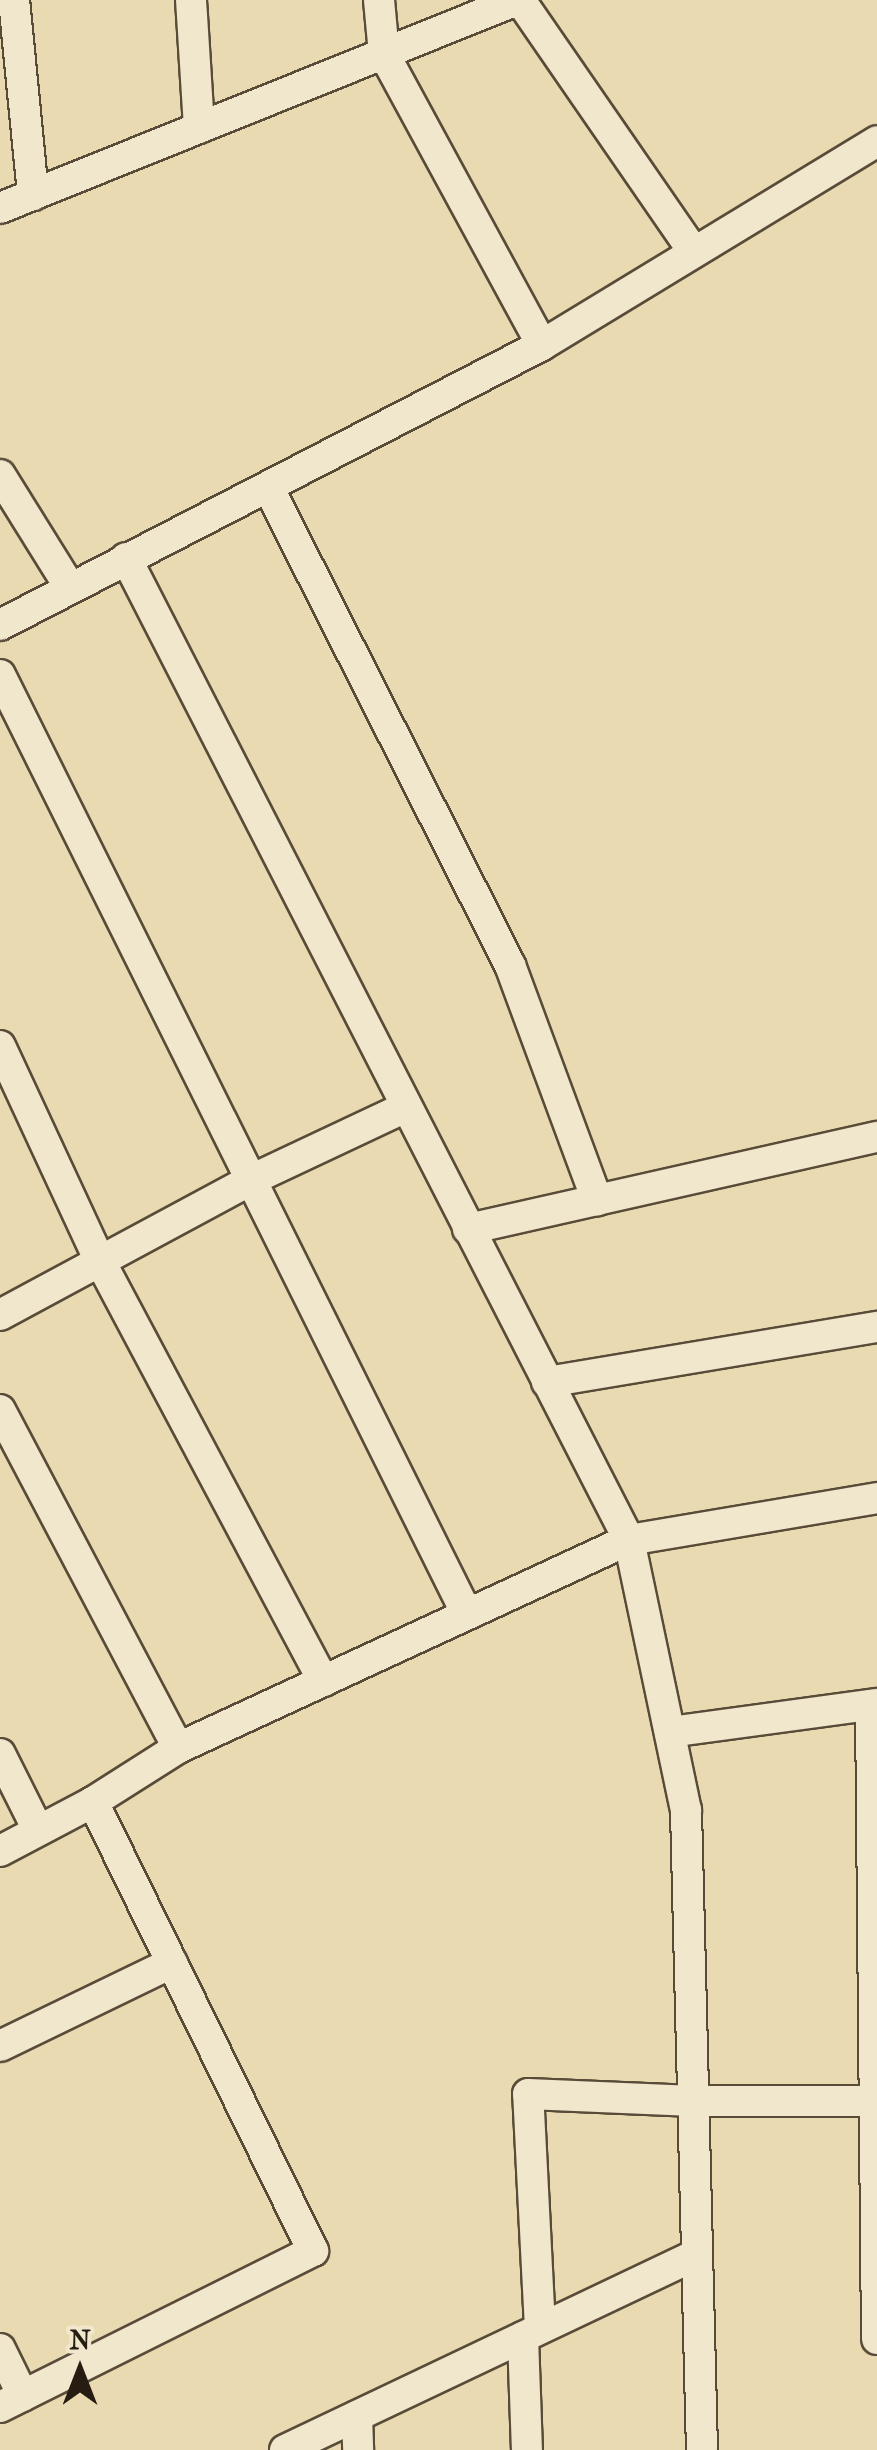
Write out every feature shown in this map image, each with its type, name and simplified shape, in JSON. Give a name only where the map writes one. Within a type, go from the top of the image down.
[{"type":"street","points":[[14,0],[33,195]]},
{"type":"street","points":[[191,0],[199,128]]},
{"type":"street","points":[[380,0],[384,54],[542,345]]},
{"type":"street","points":[[0,208],[519,0],[694,252]]},
{"type":"street","points":[[0,625],[542,345],[877,141]]},
{"type":"street","points":[[0,475],[69,586]]},
{"type":"street","points":[[268,487],[510,965],[596,1200]]},
{"type":"street","points":[[126,558],[629,1540],[686,1810],[702,2450]]},
{"type":"street","points":[[0,674],[467,1614]]},
{"type":"street","points":[[0,1046],[100,1261],[323,1680]]},
{"type":"street","points":[[0,1314],[253,1179],[406,1107]]},
{"type":"street","points":[[468,1228],[877,1136]]},
{"type":"street","points":[[548,1382],[877,1327]]},
{"type":"street","points":[[0,1410],[178,1748]]},
{"type":"street","points":[[0,1851],[93,1802],[178,1748],[629,1540],[877,1498]]},
{"type":"street","points":[[670,1732],[874,1704],[877,2339]]},
{"type":"street","points":[[0,1754],[38,1830]]},
{"type":"street","points":[[0,2349],[12,2402],[313,2251],[93,1802]]},
{"type":"street","points":[[0,2046],[172,1963]]},
{"type":"street","points":[[527,2450],[531,2333],[528,2094],[694,2102],[875,2101]]},
{"type":"street","points":[[284,2450],[697,2254]]},
{"type":"street","points":[[357,2416],[358,2450]]}]
